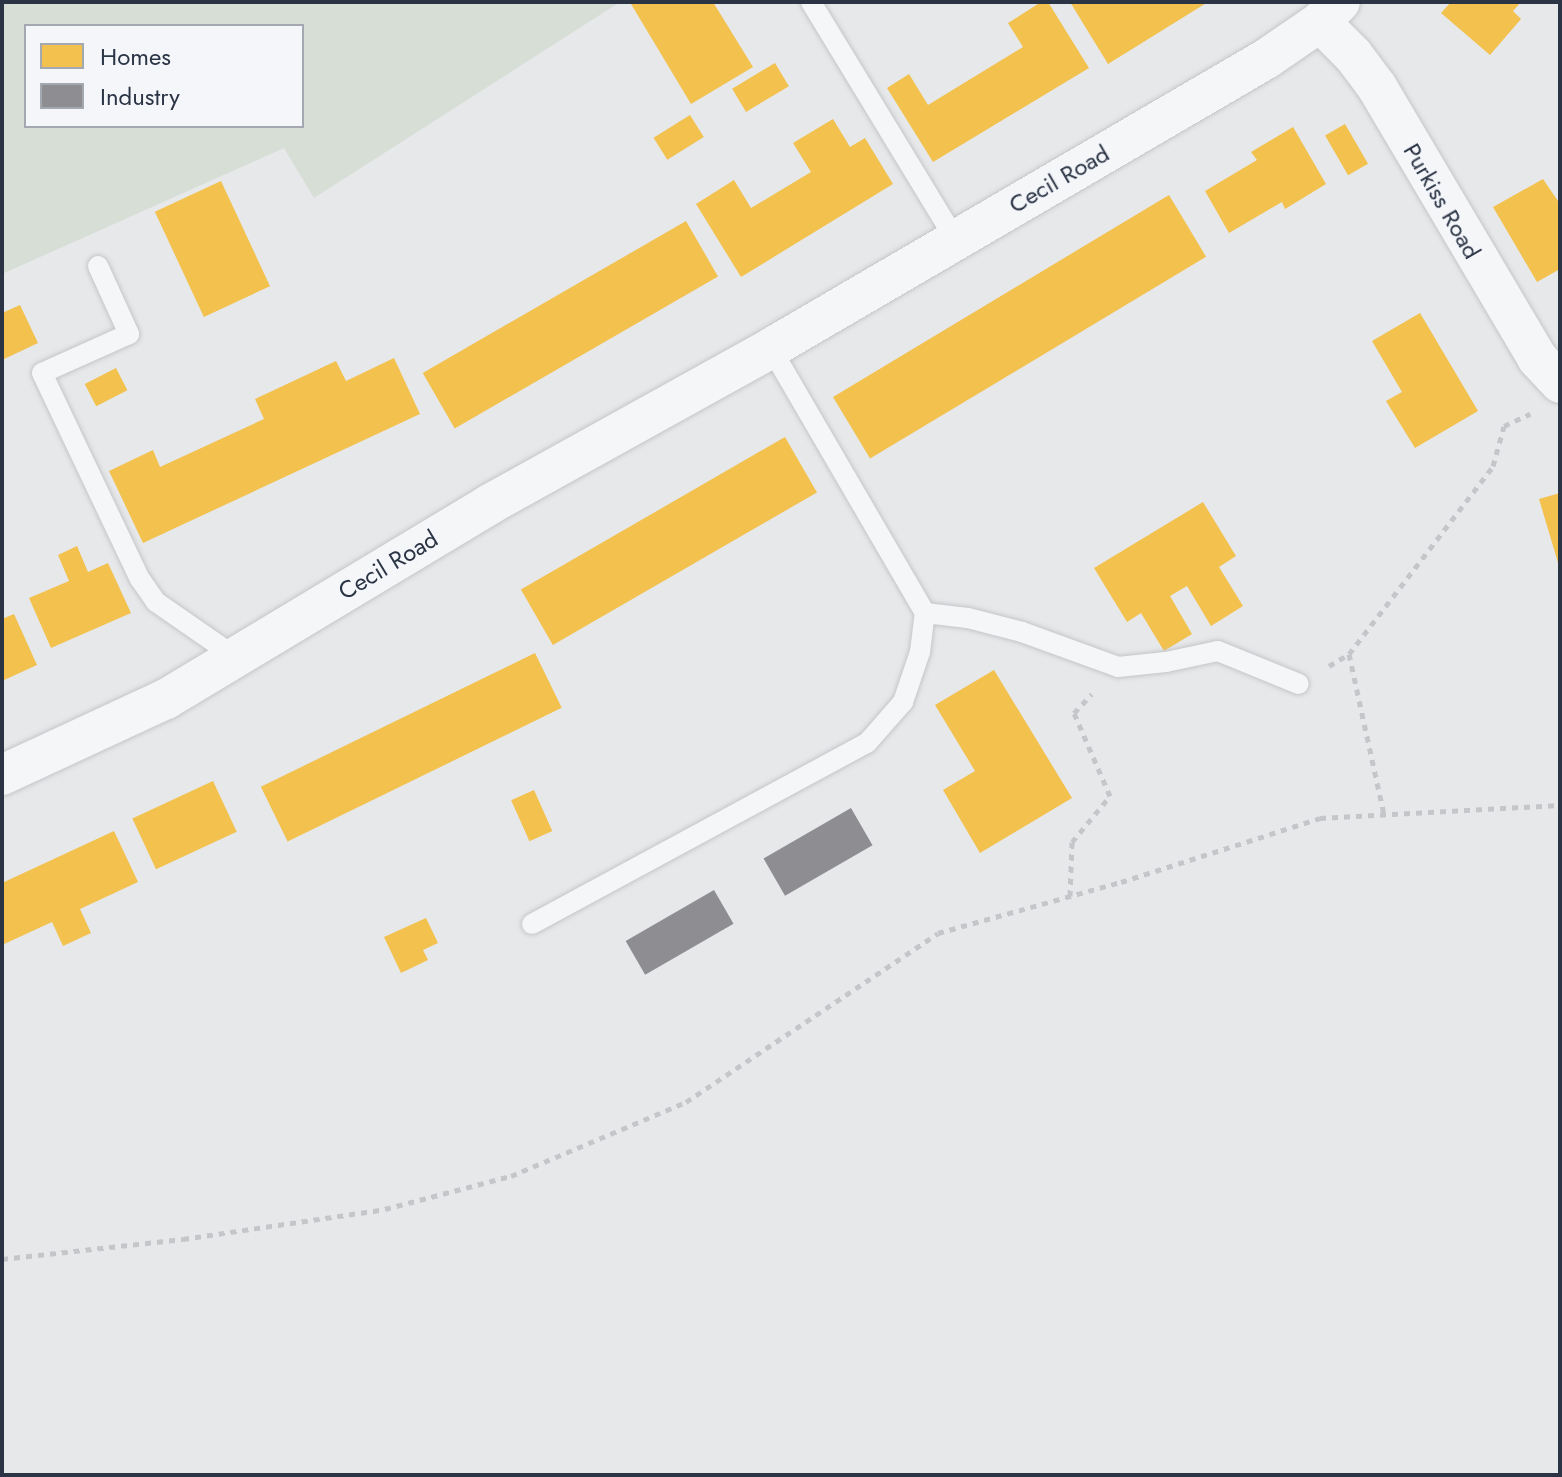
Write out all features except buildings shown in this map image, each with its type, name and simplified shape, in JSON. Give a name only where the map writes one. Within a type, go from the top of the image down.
[{"type":"street","name":"Cecil Road","points":[[2,775],[166,699],[490,504],[771,348],[1266,59],[1330,12]]},
{"type":"street","name":"Purkiss Road","points":[[1330,12],[1537,358],[1560,383]]},
{"type":"lane","points":[[811,2],[955,239]]},
{"type":"lane","points":[[98,266],[129,334],[42,373],[140,579],[156,602],[234,656]]},
{"type":"lane","points":[[532,924],[867,743],[903,702],[920,652],[925,613],[771,348]]},
{"type":"lane","points":[[925,613],[968,618],[1022,632],[1118,667],[1166,662],[1218,651],[1299,684]]},
{"type":"path","points":[[1299,684],[1349,654],[1493,466],[1504,426],[1532,413]]},
{"type":"path","points":[[1349,654],[1384,814]]},
{"type":"path","points":[[1070,896],[1072,842],[1110,796],[1074,713],[1118,667]]},
{"type":"path","points":[[2,1259],[183,1239],[385,1209],[511,1176],[686,1102],[938,933],[1070,896],[1320,818],[1560,805]]},
{"type":"shaded area","points":[[2,2],[620,2],[314,198],[284,148],[2,274]]}]
